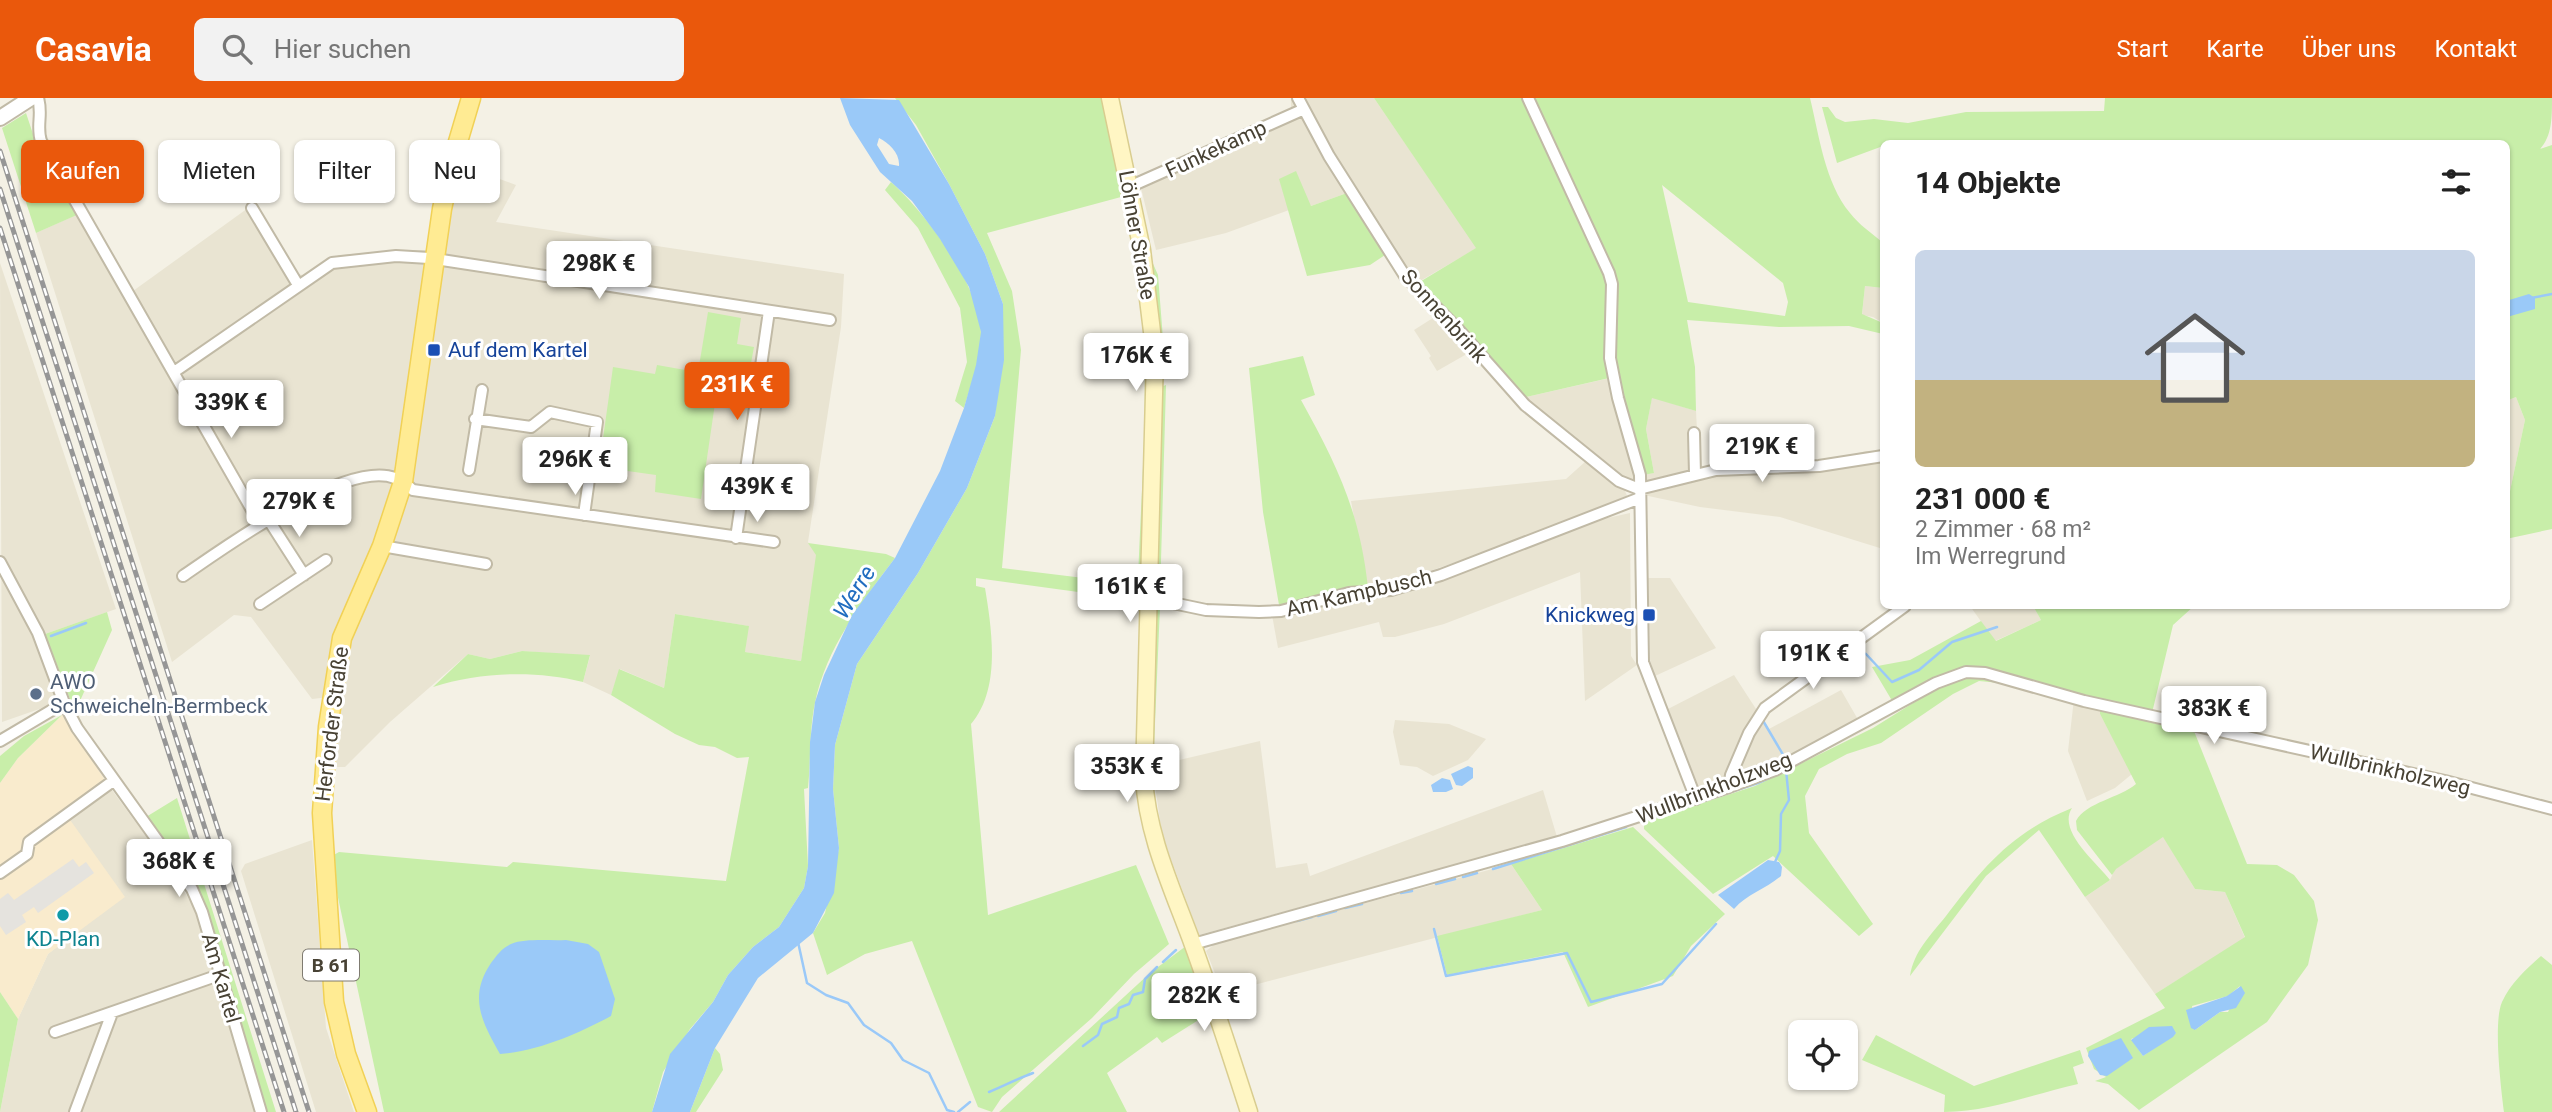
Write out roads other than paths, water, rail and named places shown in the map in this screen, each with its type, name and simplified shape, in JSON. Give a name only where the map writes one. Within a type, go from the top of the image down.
[{"type":"main road","name":"Herforder Straße","points":[[367,1112],[346,1054],[334,1002],[322,813],[328,727],[342,638],[382,546],[403,482],[435,259],[452,163],[471,98]]},
{"type":"main road","name":"Löhner Straße","points":[[1110,98],[1142,250],[1154,356],[1146,804],[1155,843],[1193,944],[1249,1112]]},
{"type":"street","name":"Sonnenbrink","points":[[1298,98],[1302,110],[1405,276],[1456,327],[1525,405],[1619,481],[1640,493]]},
{"type":"street","points":[[1528,98],[1612,284],[1610,358],[1621,412],[1640,475],[1643,662],[1696,799]]},
{"type":"street","points":[[0,118],[31,100],[43,112],[39,126],[41,141],[264,522],[304,575]]},
{"type":"street","name":"Funkekamp","points":[[1129,187],[1302,110]]},
{"type":"street","points":[[252,208],[298,285]]},
{"type":"street","points":[[174,372],[332,263],[396,256],[435,259],[830,320]]},
{"type":"street","points":[[736,538],[769,311]]},
{"type":"street","points":[[469,470],[475,419],[482,390]]},
{"type":"street","points":[[475,419],[531,427],[550,412],[597,422],[584,514]]},
{"type":"street","points":[[1694,433],[1695,474]]},
{"type":"street","points":[[1640,493],[1695,474],[1733,468],[1819,466],[1880,456]]},
{"type":"street","points":[[183,576],[264,522],[303,500],[364,478],[388,476],[413,490],[774,542]]},
{"type":"street","name":"Am Kampbusch","points":[[1149,598],[1206,610],[1259,612],[1281,611],[1349,593],[1391,590],[1441,575],[1640,493]]},
{"type":"street","points":[[382,546],[486,564]]},
{"type":"street","points":[[260,604],[326,560]]},
{"type":"street","name":"Am Kartel","points":[[0,562],[38,633],[64,703],[113,780],[192,889],[202,912],[261,1112]]},
{"type":"street","points":[[1729,787],[1731,775],[1749,733],[1765,708],[1901,609]]},
{"type":"street","name":"Wullbrinkholzweg","points":[[1193,944],[1423,882],[1696,799],[1775,770],[1952,676],[1975,672],[2097,704],[2445,781],[2552,809]]},
{"type":"street","points":[[0,741],[64,703]]},
{"type":"street","points":[[0,873],[27,854],[29,842],[113,780]]},
{"type":"street","points":[[55,1032],[219,975]]},
{"type":"street","points":[[75,1112],[112,1013]]},
{"type":"water","points":[[840,98],[899,100],[949,184],[985,254],[1003,304],[1004,360],[995,416],[967,488],[918,573],[857,664],[835,745],[833,789],[839,848],[834,893],[813,933],[758,978],[715,1048],[690,1112],[652,1112],[670,1054],[713,1002],[728,975],[753,947],[779,927],[804,888],[808,866],[810,742],[815,702],[824,675],[852,615],[895,558],[940,471],[964,408],[976,365],[981,332],[969,287],[940,239],[912,201],[880,172],[850,125]],"holes":[[[879,138],[896,153],[899,166],[889,164],[877,145]]]},
{"type":"water","points":[[2529,294],[2535,298],[2535,309],[2510,316],[2510,300]]},
{"type":"water","points":[[1468,766],[1473,768],[1473,778],[1462,786],[1456,785],[1451,774]]},
{"type":"water","points":[[1442,778],[1450,780],[1453,789],[1433,792],[1431,785]]},
{"type":"water","points":[[1768,860],[1779,862],[1782,867],[1781,876],[1775,881],[1734,909],[1718,895]]},
{"type":"water","points":[[531,940],[566,940],[588,944],[599,952],[615,999],[611,1016],[557,1041],[500,1054],[480,1009],[480,987],[484,975],[491,963],[511,944]]},
{"type":"water","points":[[2241,986],[2245,993],[2236,1008],[2220,1012],[2195,1030],[2191,1028],[2186,1010],[2227,996]]},
{"type":"water","points":[[2172,1026],[2176,1033],[2173,1037],[2143,1056],[2131,1040],[2149,1027]]},
{"type":"water","points":[[2121,1038],[2133,1058],[2107,1076],[2100,1075],[2088,1056],[2089,1051]]},
{"type":"waterway","points":[[2531,298],[2552,294]]},
{"type":"waterway","points":[[51,636],[86,623]]},
{"type":"waterway","points":[[1835,664],[1858,652],[1866,654],[1892,682],[1919,670],[1952,642],[1997,627]]},
{"type":"waterway","points":[[1762,719],[1785,758]]},
{"type":"waterway","points":[[1642,821],[1758,783],[1786,770],[1789,800],[1781,814],[1780,851],[1775,862]]},
{"type":"waterway","points":[[1493,869],[1626,827]]},
{"type":"waterway","points":[[1463,877],[1477,873]]},
{"type":"waterway","points":[[1436,884],[1455,879]]},
{"type":"waterway","points":[[1401,893],[1412,891]]},
{"type":"waterway","points":[[1345,908],[1362,904]]},
{"type":"waterway","points":[[1318,916],[1336,911]]},
{"type":"waterway","points":[[1297,921],[1312,917]]},
{"type":"waterway","points":[[1434,929],[1446,976],[1567,953],[1591,1002],[1662,984],[1716,924]]},
{"type":"waterway","points":[[798,942],[807,983],[826,995],[848,1003],[864,1025],[891,1043],[903,1060],[929,1073],[947,1110],[954,1112]]},
{"type":"waterway","points":[[1163,962],[1176,950]]},
{"type":"waterway","points":[[1083,1046],[1098,1035],[1102,1024],[1117,1017],[1119,1008],[1129,1004],[1133,995],[1143,992],[1145,979],[1157,967]]},
{"type":"waterway","points":[[989,1092],[1033,1073]]},
{"type":"waterway","points":[[958,1112],[970,1102]]},
{"type":"railway","points":[[0,151],[309,1112]]},
{"type":"railway","points":[[0,189],[296,1112]]},
{"type":"railway","points":[[0,228],[284,1112]]},
{"type":"place","name":"Auf dem Kartel","points":[[434,350]]},
{"type":"place","name":"Knickweg","points":[[1649,615]]},
{"type":"place","name":"AWO Schweicheln-Bermbeck","points":[[36,694]]},
{"type":"place","name":"KD-Plan","points":[[63,915]]},
{"type":"water label","name":"Werre","points":[[854,592]]}]
